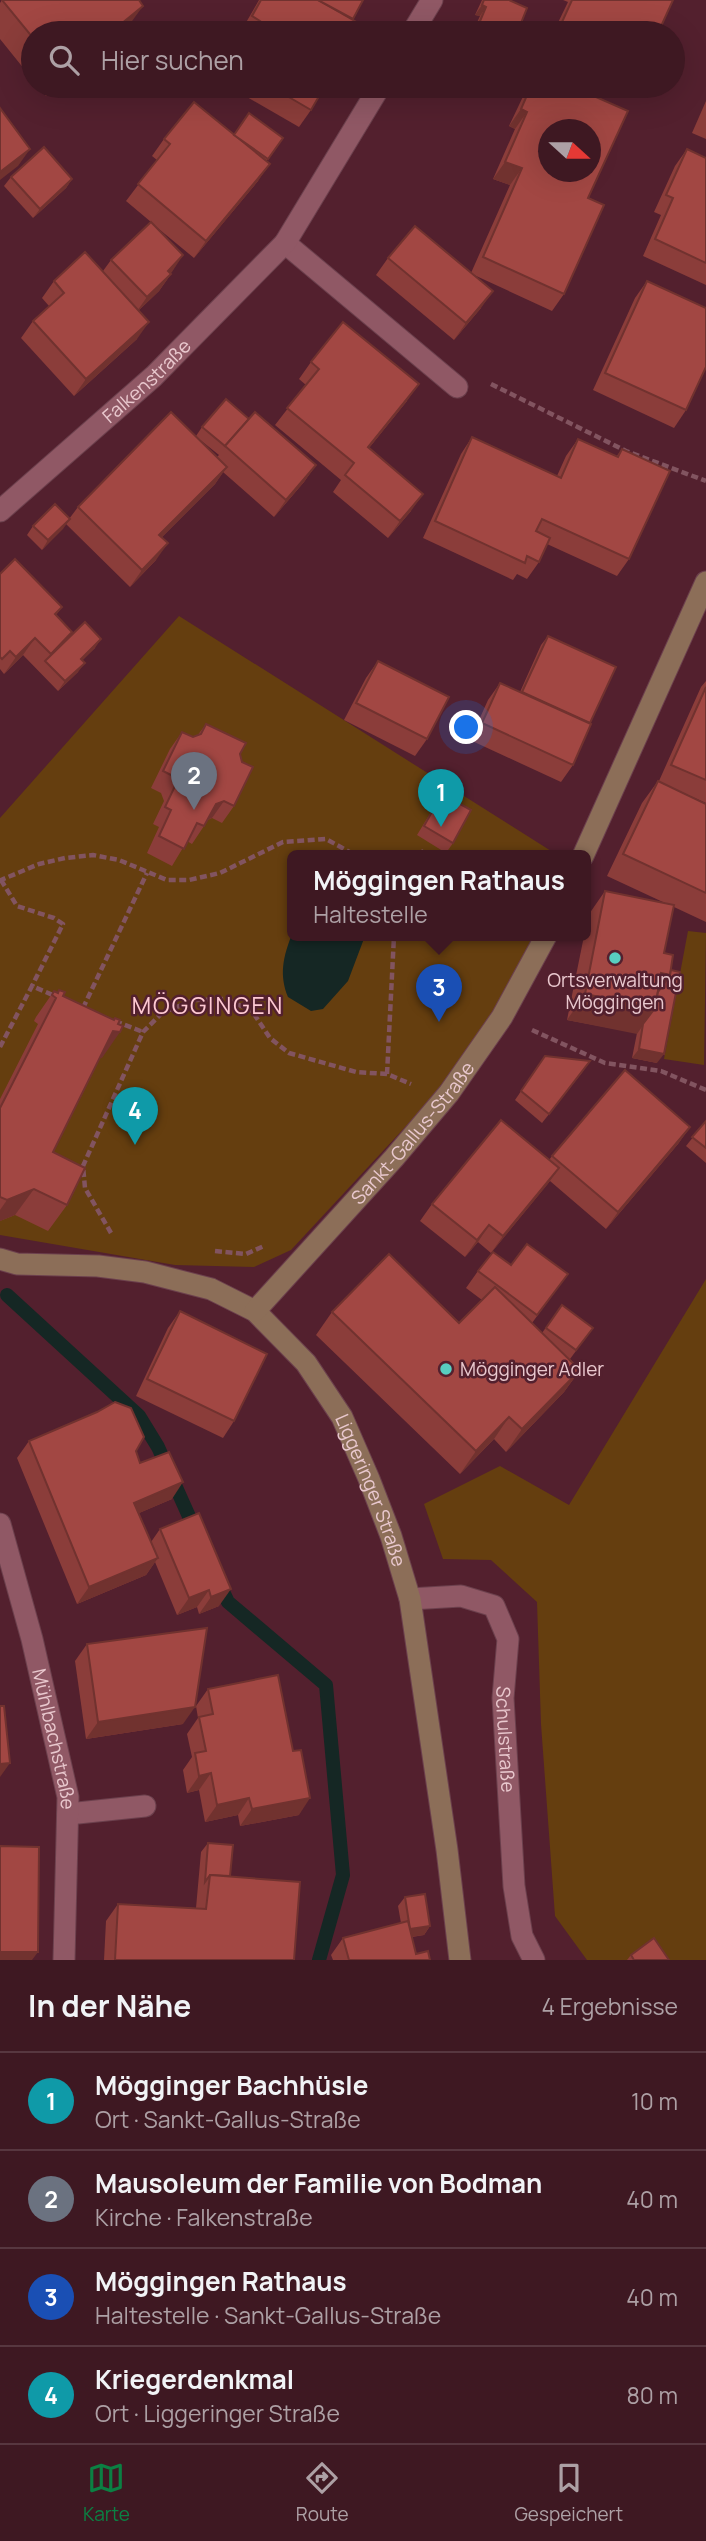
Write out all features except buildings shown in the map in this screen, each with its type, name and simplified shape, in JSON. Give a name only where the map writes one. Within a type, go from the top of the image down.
[{"type":"street","points":[[419,21],[432,0]]},
{"type":"street","name":"Falkenstraße","points":[[1,508],[154,376],[285,243],[373,98]]},
{"type":"street","points":[[285,243],[457,387]]},
{"type":"street","points":[[586,850],[706,582]]},
{"type":"street","name":"Sankt-Gallus-Straße","points":[[256,1311],[449,1093],[502,1017],[543,941]]},
{"type":"street","name":"Liggeringer Straße","points":[[0,1259],[18,1264],[98,1266],[156,1274],[211,1289],[256,1311],[306,1363],[342,1417],[391,1536],[410,1599],[447,1850],[460,1960]]},
{"type":"street","name":"Mühlbachstraße","points":[[0,1524],[32,1639],[68,1797],[64,1960]]},
{"type":"street","name":"Schulstraße","points":[[410,1599],[461,1596],[494,1606],[508,1639],[503,1698],[514,1886],[522,1936],[534,1960]]},
{"type":"street","points":[[68,1814],[145,1806]]},
{"type":"path","points":[[457,387],[480,379],[626,451],[706,481]]},
{"type":"path","points":[[0,1047],[63,924],[54,918],[17,906],[0,881],[38,864],[93,855],[119,860],[167,880],[189,880],[220,873],[283,842],[326,839],[346,850]]},
{"type":"path","points":[[83,1008],[147,873]]},
{"type":"path","points":[[114,1237],[105,1226],[85,1188],[83,1166],[143,1032],[162,1013],[194,1000],[226,999],[252,1011],[270,1038],[289,1054],[356,1072],[387,1074],[394,941]]},
{"type":"path","points":[[32,986],[58,997]]},
{"type":"path","points":[[70,1003],[95,1013]]},
{"type":"path","points":[[502,1017],[605,1063],[661,1071],[706,1090]]},
{"type":"path","points":[[107,1018],[143,1032]]},
{"type":"path","points":[[402,1094],[408,1084]]},
{"type":"path","points":[[209,1250],[246,1254],[271,1243]]},
{"type":"shaded area","points":[[179,616],[550,850],[287,850],[287,941],[538,941],[486,1040],[291,1250],[254,1267],[175,1265],[0,1235],[0,818]]},
{"type":"shaded area","points":[[688,931],[706,933],[704,1065],[664,1059]]},
{"type":"shaded area","points":[[706,1279],[706,1960],[587,1960],[555,1916],[541,1724],[537,1602],[491,1560],[443,1559],[424,1504],[500,1466],[569,1505]]},
{"type":"water","points":[[289,941],[363,941],[348,981],[323,1009],[311,1011],[288,997],[283,966]]},
{"type":"waterway","points":[[7,1295],[139,1416],[158,1447],[196,1532]]},
{"type":"waterway","points":[[217,1579],[228,1602],[326,1685],[343,1875],[319,1960]]},
{"type":"place","name":"Mausoleum der Familie von Bodman","points":[[194,810]]},
{"type":"place","name":"Mögginger Bachhüsle","points":[[441,827]]},
{"type":"place","name":"Ortsverwaltung Möggingen","points":[[615,958]]},
{"type":"place","name":"Möggingen Rathaus","points":[[439,1022]]},
{"type":"place","name":"Kriegerdenkmal","points":[[135,1145]]},
{"type":"place","name":"Mögginger Adler","points":[[446,1369]]},
{"type":"district","name":"MÖGGINGEN","points":[[208,1006]]}]
